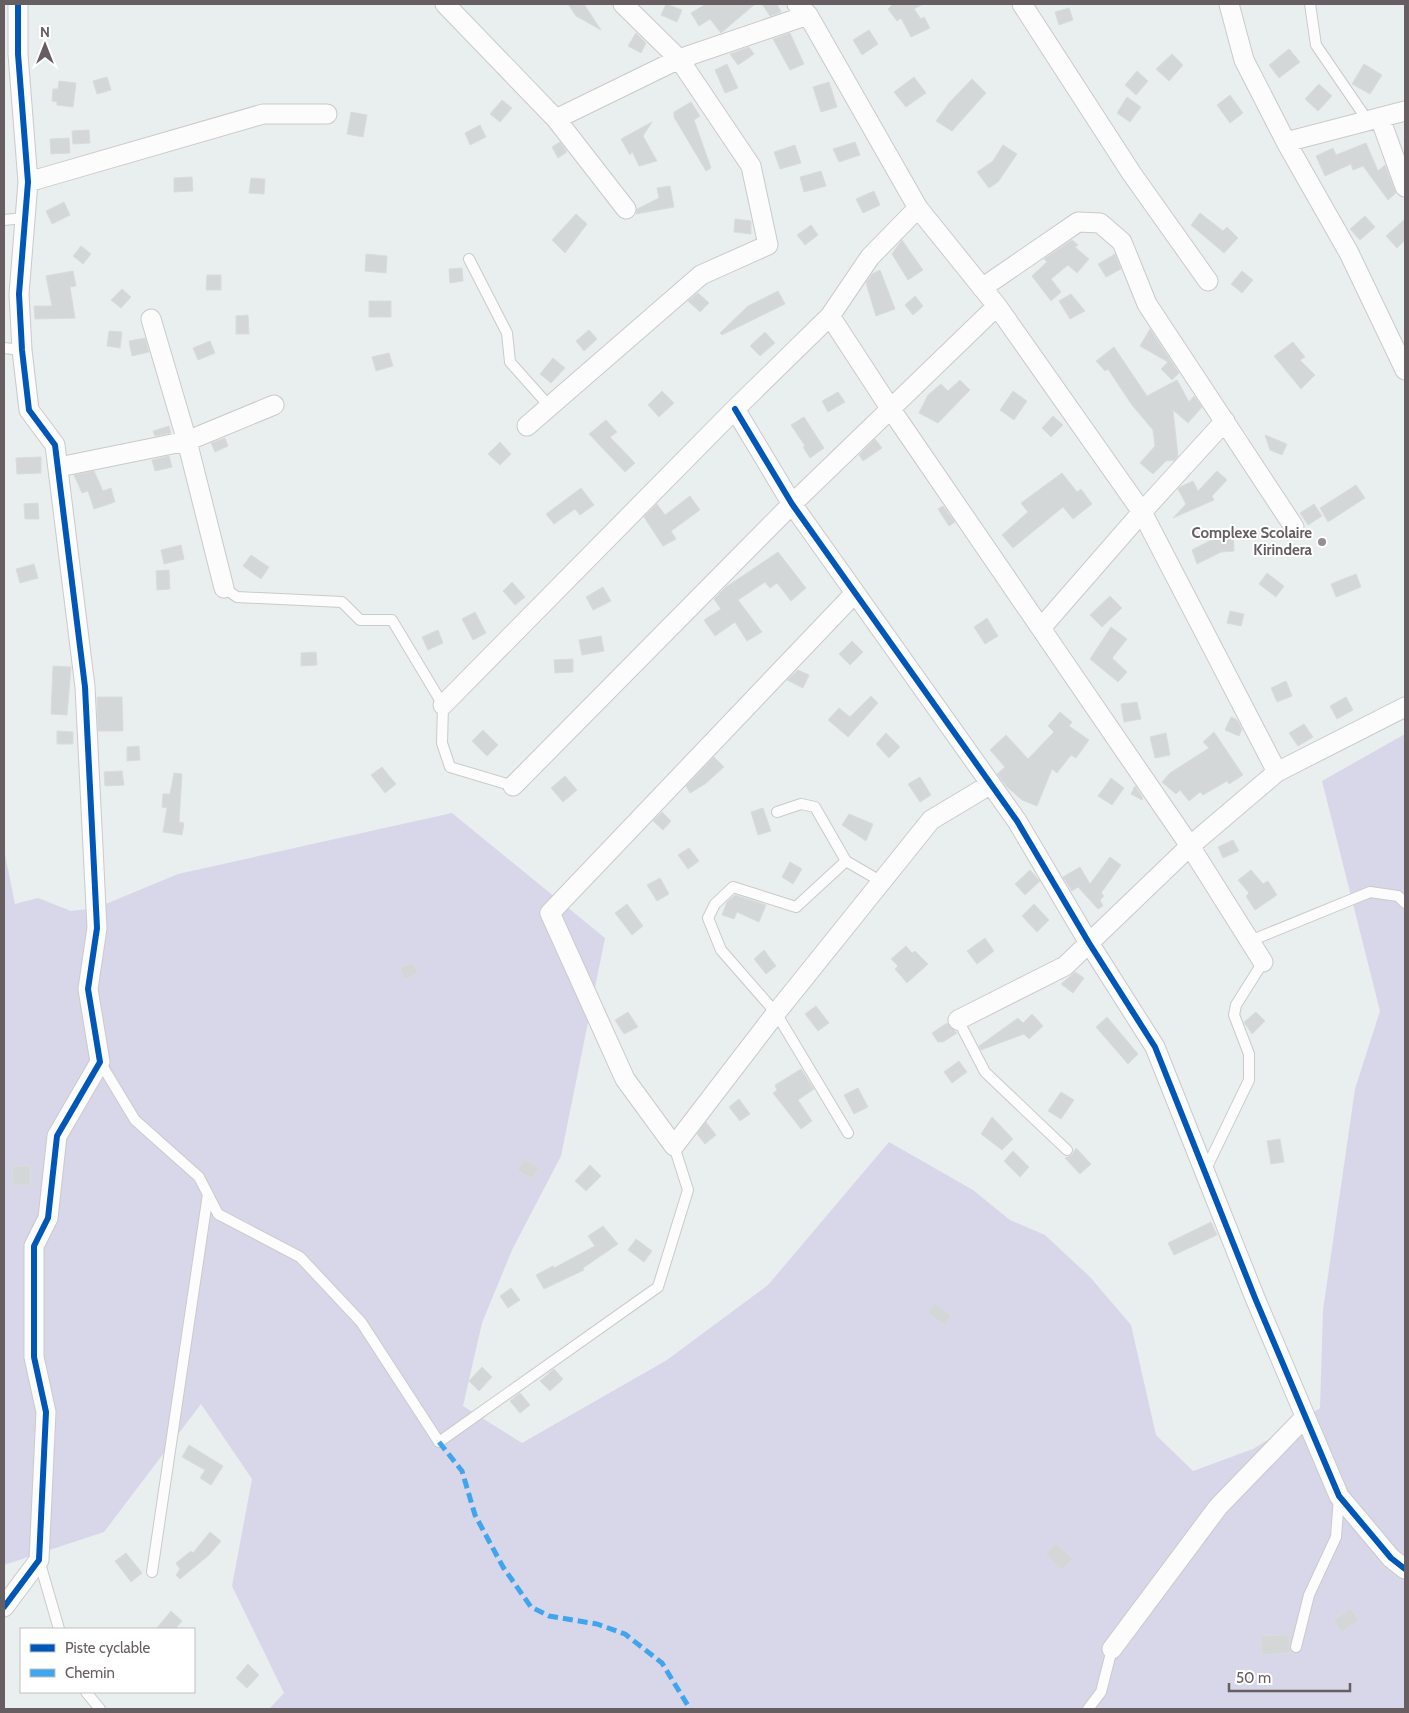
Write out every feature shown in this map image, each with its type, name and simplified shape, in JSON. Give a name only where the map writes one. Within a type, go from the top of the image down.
[{"type":"street","points":[[4,1607],[39,1560],[46,1412],[34,1357],[34,1246],[48,1218],[57,1136],[100,1062],[88,988],[97,928],[85,686],[59,467],[55,445],[29,410],[13,349],[20,294],[28,182],[11,52],[18,4]]},
{"type":"street","points":[[445,4],[556,119],[626,209]]},
{"type":"street","points":[[526,426],[701,275],[768,245],[751,166],[679,59],[623,4]]},
{"type":"street","points":[[1022,4],[1132,174],[1208,281]]},
{"type":"street","points":[[1229,4],[1244,60],[1286,142],[1349,253],[1405,370]]},
{"type":"street","points":[[556,119],[679,59],[806,8],[918,208],[997,306],[1142,512],[1277,772]]},
{"type":"street","points":[[1286,142],[1405,111]]},
{"type":"street","points":[[28,182],[263,114],[327,114]]},
{"type":"street","points":[[1374,119],[1405,187]]},
{"type":"street","points":[[444,705],[735,409],[830,316],[870,257],[918,208]]},
{"type":"street","points":[[982,288],[1078,222],[1100,223],[1122,242],[1147,304],[1226,421],[1294,527]]},
{"type":"street","points":[[513,786],[792,504],[997,306]]},
{"type":"street","points":[[830,316],[890,408],[1190,846],[1263,962]]},
{"type":"street","points":[[151,319],[187,441],[224,588]]},
{"type":"street","points":[[59,467],[187,441],[274,404]]},
{"type":"street","points":[[735,409],[792,504],[1017,821],[1089,943],[1155,1047],[1204,1171],[1339,1496],[1391,1558],[1405,1569]]},
{"type":"street","points":[[1041,628],[1142,512],[1226,421]]},
{"type":"street","points":[[855,593],[550,913],[625,1079],[674,1146],[776,1013],[931,820],[992,784]]},
{"type":"street","points":[[958,1020],[1064,966],[1190,846],[1277,772],[1405,708]]},
{"type":"street","points":[[1112,1649],[1218,1507],[1305,1417]]},
{"type":"lane","points":[[1310,4],[1316,45],[1374,119]]},
{"type":"lane","points":[[4,220],[24,218]]},
{"type":"lane","points":[[469,259],[507,333],[510,362],[550,407]]},
{"type":"lane","points":[[224,588],[237,597],[342,602],[360,620],[392,620],[444,705],[442,743],[450,767],[513,786]]},
{"type":"lane","points":[[777,812],[801,804],[816,807],[846,861],[882,882]]},
{"type":"lane","points":[[846,861],[796,907],[733,886],[715,904],[708,918],[721,950],[776,1013],[848,1133]]},
{"type":"lane","points":[[1250,941],[1370,892],[1398,896],[1405,903]]},
{"type":"lane","points":[[1204,1171],[1249,1080],[1249,1054],[1234,1015],[1236,1005],[1263,962]]},
{"type":"lane","points":[[958,1020],[985,1072],[1068,1150]]},
{"type":"lane","points":[[100,1062],[135,1120],[199,1177],[218,1214],[300,1257],[361,1322],[439,1442],[658,1287],[688,1190],[674,1146]]},
{"type":"lane","points":[[152,1572],[208,1194]]},
{"type":"lane","points":[[1296,1648],[1309,1595],[1336,1537],[1339,1496]]},
{"type":"lane","points":[[39,1560],[59,1628]]},
{"type":"lane","points":[[1088,1709],[1102,1692],[1112,1649]]},
{"type":"lane","points":[[87,1693],[100,1709]]},
{"type":"shaded area","points":[[1405,734],[1405,1709],[269,1709],[284,1693],[232,1586],[252,1479],[201,1404],[104,1532],[4,1565],[4,849],[15,904],[38,898],[71,911],[96,908],[178,874],[452,813],[605,938],[561,1156],[512,1250],[482,1323],[463,1406],[522,1443],[667,1360],[768,1285],[889,1142],[973,1190],[1010,1220],[1045,1235],[1090,1277],[1131,1325],[1156,1435],[1193,1471],[1253,1449],[1320,1408],[1323,1310],[1355,1089],[1380,1011],[1322,781]]},
{"type":"building","points":[[568,4],[584,4],[601,30],[576,16]]},
{"type":"building","points":[[666,4],[682,10],[677,22],[661,15]]},
{"type":"building","points":[[706,4],[755,4],[721,33],[710,19],[699,26],[691,13]]},
{"type":"building","points":[[762,4],[777,4],[781,12],[770,16]]},
{"type":"building","points":[[893,4],[923,4],[914,9],[921,19],[924,17],[930,28],[911,37],[901,18],[897,21],[888,9]]},
{"type":"building","points":[[1069,8],[1073,20],[1059,25],[1055,12]]},
{"type":"building","points":[[869,30],[878,44],[862,55],[853,40]]},
{"type":"building","points":[[636,33],[646,43],[641,53],[628,46]]},
{"type":"building","points":[[790,33],[804,64],[790,70],[773,39]]},
{"type":"building","points":[[749,47],[754,54],[738,65],[730,54]]},
{"type":"building","points":[[1289,49],[1300,62],[1279,78],[1269,65]]},
{"type":"building","points":[[1172,54],[1183,65],[1169,81],[1156,69]]},
{"type":"building","points":[[727,64],[738,88],[725,93],[715,70]]},
{"type":"building","points":[[1364,64],[1382,75],[1370,94],[1352,84]]},
{"type":"building","points":[[1137,71],[1148,81],[1136,95],[1125,85]]},
{"type":"building","points":[[107,77],[111,90],[97,94],[93,81]]},
{"type":"building","points":[[914,77],[926,93],[906,107],[894,92]]},
{"type":"building","points":[[972,79],[986,93],[952,131],[936,121],[949,103]]},
{"type":"building","points":[[59,81],[76,83],[73,107],[57,105],[57,102],[52,101],[53,89],[58,89]]},
{"type":"building","points":[[829,82],[837,107],[821,112],[813,87]]},
{"type":"building","points":[[1319,84],[1332,96],[1318,111],[1305,99]]},
{"type":"building","points":[[1230,95],[1243,113],[1230,123],[1217,105]]},
{"type":"building","points":[[1127,97],[1141,107],[1130,122],[1117,113]]},
{"type":"building","points":[[502,100],[512,108],[500,122],[490,114]]},
{"type":"building","points":[[691,102],[700,116],[694,120],[711,168],[706,171],[674,117],[674,112]]},
{"type":"building","points":[[351,112],[367,115],[363,137],[347,134]]},
{"type":"building","points":[[652,122],[643,136],[657,161],[639,166],[632,151],[630,155],[621,139]]},
{"type":"building","points":[[480,125],[486,137],[470,145],[465,133]]},
{"type":"building","points":[[89,130],[90,143],[73,144],[72,131]]},
{"type":"building","points":[[69,138],[70,153],[51,154],[50,139]]},
{"type":"building","points":[[560,142],[567,152],[558,158],[552,147]]},
{"type":"building","points":[[855,142],[860,155],[839,162],[833,149]]},
{"type":"building","points":[[1366,143],[1378,171],[1385,165],[1396,193],[1388,200],[1363,166],[1353,170],[1351,164],[1325,176],[1316,156],[1333,148],[1336,155]]},
{"type":"building","points":[[795,145],[801,163],[780,169],[774,152]]},
{"type":"building","points":[[1003,145],[1017,154],[998,182],[989,188],[977,172],[993,161]]},
{"type":"building","points":[[821,171],[826,186],[804,192],[800,177]]},
{"type":"building","points":[[192,177],[193,191],[174,192],[174,178]]},
{"type":"building","points":[[251,178],[265,179],[264,194],[249,193]]},
{"type":"building","points":[[670,186],[674,207],[636,214],[637,209],[659,198],[657,188]]},
{"type":"building","points":[[874,191],[880,205],[863,213],[856,199]]},
{"type":"building","points":[[64,202],[70,215],[52,224],[46,211]]},
{"type":"building","points":[[1200,213],[1223,231],[1227,227],[1238,238],[1224,253],[1191,225]]},
{"type":"building","points":[[576,214],[587,224],[565,253],[552,240]]},
{"type":"building","points":[[1365,216],[1375,227],[1360,240],[1350,229]]},
{"type":"building","points":[[735,219],[751,221],[751,234],[734,232]]},
{"type":"building","points":[[1405,219],[1405,240],[1397,248],[1386,236]]},
{"type":"building","points":[[811,225],[818,235],[805,245],[797,235]]},
{"type":"building","points":[[902,240],[923,270],[908,280],[892,254]]},
{"type":"building","points":[[1072,240],[1078,245],[1075,247],[1089,259],[1077,273],[1068,265],[1051,279],[1061,292],[1051,301],[1032,276],[1047,262],[1044,259]]},
{"type":"building","points":[[81,246],[91,254],[83,264],[73,256]]},
{"type":"building","points":[[366,254],[387,256],[386,273],[365,271]]},
{"type":"building","points":[[1115,254],[1121,269],[1106,277],[1098,264]]},
{"type":"building","points":[[462,268],[463,281],[450,283],[449,269]]},
{"type":"building","points":[[880,270],[895,309],[876,316],[866,283],[872,274]]},
{"type":"building","points":[[73,271],[76,286],[70,287],[75,318],[35,319],[34,306],[52,306],[46,276]]},
{"type":"building","points":[[1242,271],[1253,280],[1242,293],[1231,284]]},
{"type":"building","points":[[207,275],[221,275],[221,290],[206,290]]},
{"type":"building","points":[[122,289],[131,297],[121,308],[111,300]]},
{"type":"building","points":[[778,291],[785,304],[722,335],[720,333],[748,306]]},
{"type":"building","points":[[698,293],[709,303],[700,312],[688,301]]},
{"type":"building","points":[[1071,294],[1085,311],[1070,319],[1059,301]]},
{"type":"building","points":[[915,296],[923,306],[913,315],[905,305]]},
{"type":"building","points":[[369,301],[391,301],[391,317],[369,317]]},
{"type":"building","points":[[248,315],[249,334],[236,334],[236,316]]},
{"type":"building","points":[[1150,329],[1179,373],[1172,380],[1161,369],[1168,362],[1140,346]]},
{"type":"building","points":[[589,330],[597,339],[584,351],[576,341]]},
{"type":"building","points":[[109,331],[122,332],[120,348],[107,346]]},
{"type":"building","points":[[765,332],[775,343],[760,356],[750,346]]},
{"type":"building","points":[[145,338],[149,352],[132,356],[129,341]]},
{"type":"building","points":[[210,341],[215,353],[198,360],[193,348]]},
{"type":"building","points":[[1293,342],[1305,357],[1300,360],[1315,375],[1301,389],[1274,356]]},
{"type":"building","points":[[1114,347],[1147,396],[1177,380],[1189,402],[1194,396],[1202,407],[1188,423],[1173,410],[1178,456],[1175,460],[1166,461],[1153,474],[1140,463],[1155,446],[1153,430],[1132,405],[1108,369],[1105,371],[1096,361]]},
{"type":"building","points":[[389,353],[393,366],[376,371],[372,357]]},
{"type":"building","points":[[553,358],[565,368],[551,383],[540,374]]},
{"type":"building","points":[[960,380],[970,390],[938,423],[919,413],[928,395],[941,384],[948,391]]},
{"type":"building","points":[[662,391],[674,403],[659,417],[648,405]]},
{"type":"building","points":[[1013,391],[1027,401],[1014,420],[1000,410]]},
{"type":"building","points":[[838,392],[845,402],[828,412],[822,401]]},
{"type":"building","points":[[1053,416],[1063,425],[1051,437],[1042,428]]},
{"type":"building","points":[[804,417],[824,448],[810,458],[803,447],[805,446],[791,425]]},
{"type":"building","points":[[606,420],[617,432],[610,437],[635,463],[625,472],[589,434]]},
{"type":"building","points":[[169,426],[171,433],[155,436],[153,431]]},
{"type":"building","points":[[1265,435],[1287,444],[1282,455],[1270,450]]},
{"type":"building","points":[[225,438],[228,446],[215,452],[211,443]]},
{"type":"building","points":[[875,439],[882,448],[863,461],[859,455]]},
{"type":"building","points":[[500,442],[511,454],[500,465],[488,454]]},
{"type":"building","points":[[169,456],[172,467],[155,471],[152,460]]},
{"type":"building","points":[[41,457],[41,473],[17,474],[16,458]]},
{"type":"building","points":[[94,471],[103,491],[111,488],[115,502],[94,509],[88,491],[82,493],[74,475]]},
{"type":"building","points":[[1217,471],[1227,480],[1212,496],[1214,500],[1173,518],[1186,504],[1178,489],[1193,481],[1198,491]]},
{"type":"building","points":[[1062,473],[1077,492],[1081,489],[1092,504],[1073,519],[1063,507],[1013,548],[1002,535],[1028,512],[1021,503]]},
{"type":"building","points":[[1356,485],[1365,498],[1328,522],[1320,508]]},
{"type":"building","points":[[581,488],[594,505],[580,515],[575,509],[554,524],[546,514]]},
{"type":"building","points":[[690,496],[700,510],[671,531],[676,539],[663,546],[644,517],[657,504],[665,515]]},
{"type":"building","points":[[38,503],[39,519],[25,519],[24,504]]},
{"type":"building","points":[[1314,504],[1322,516],[1308,525],[1300,513]]},
{"type":"building","points":[[943,506],[955,522],[949,526],[938,509]]},
{"type":"building","points":[[1233,530],[1234,551],[1221,552],[1197,564],[1192,550],[1217,537],[1216,531]]},
{"type":"building","points":[[181,545],[184,559],[164,564],[161,550]]},
{"type":"building","points":[[778,552],[806,588],[791,601],[777,583],[770,588],[765,582],[738,600],[762,632],[747,641],[735,622],[715,636],[704,620],[721,609],[714,599],[726,587]]},
{"type":"building","points":[[251,555],[269,567],[261,579],[243,566]]},
{"type":"building","points":[[34,564],[38,578],[20,583],[16,569]]},
{"type":"building","points":[[169,570],[170,589],[157,590],[156,571]]},
{"type":"building","points":[[1267,573],[1284,586],[1276,597],[1259,584]]},
{"type":"building","points":[[1356,574],[1361,587],[1336,597],[1331,584]]},
{"type":"building","points":[[512,582],[525,597],[515,605],[503,591]]},
{"type":"building","points":[[603,587],[611,601],[593,610],[586,597]]},
{"type":"building","points":[[1110,596],[1122,608],[1102,627],[1090,615]]},
{"type":"building","points":[[1230,611],[1244,614],[1241,626],[1227,623]]},
{"type":"building","points":[[475,612],[486,633],[473,640],[462,619]]},
{"type":"building","points":[[987,618],[998,636],[985,644],[974,627]]},
{"type":"building","points":[[1111,627],[1127,639],[1112,658],[1127,672],[1118,682],[1090,659]]},
{"type":"building","points":[[438,630],[443,643],[428,650],[422,637]]},
{"type":"building","points":[[601,636],[604,651],[582,655],[579,640]]},
{"type":"building","points":[[852,641],[863,652],[850,665],[839,654]]},
{"type":"building","points":[[316,652],[317,665],[301,666],[301,653]]},
{"type":"building","points":[[573,659],[573,672],[555,673],[554,660]]},
{"type":"building","points":[[53,666],[71,667],[67,715],[51,714]]},
{"type":"building","points":[[798,670],[809,675],[803,688],[787,680]]},
{"type":"building","points":[[1286,681],[1292,696],[1277,702],[1271,688]]},
{"type":"building","points":[[871,696],[878,703],[848,737],[828,720],[839,708],[850,717]]},
{"type":"building","points":[[97,697],[122,697],[123,731],[98,731]]},
{"type":"building","points":[[1346,697],[1353,710],[1337,719],[1330,706]]},
{"type":"building","points":[[1137,702],[1141,719],[1124,722],[1121,704]]},
{"type":"building","points":[[1060,712],[1072,722],[1069,726],[1089,740],[1076,758],[1071,755],[1057,773],[1052,769],[1037,806],[1022,800],[1007,787],[997,774],[1005,767],[990,750],[1006,735],[1028,759],[1054,732],[1048,726]]},
{"type":"building","points":[[1231,717],[1237,720],[1242,729],[1239,736],[1225,730]]},
{"type":"building","points":[[1304,724],[1313,737],[1298,746],[1289,733]]},
{"type":"building","points":[[483,730],[498,745],[487,756],[472,741]]},
{"type":"building","points":[[57,731],[73,732],[73,744],[57,744]]},
{"type":"building","points":[[1214,732],[1243,775],[1229,784],[1227,781],[1203,795],[1200,792],[1189,801],[1180,790],[1176,794],[1162,782],[1170,773],[1209,748],[1203,742]]},
{"type":"building","points":[[886,733],[900,747],[889,758],[876,744]]},
{"type":"building","points":[[1166,733],[1170,755],[1155,758],[1150,737]]},
{"type":"building","points":[[139,746],[140,760],[127,761],[127,747]]},
{"type":"building","points":[[714,757],[724,767],[705,784],[690,793],[686,786]]},
{"type":"building","points":[[382,767],[396,784],[385,793],[371,775]]},
{"type":"building","points":[[122,771],[124,785],[105,786],[104,772]]},
{"type":"building","points":[[174,773],[182,774],[179,822],[184,823],[182,835],[163,832],[167,808],[162,807],[163,794],[170,794]]},
{"type":"building","points":[[565,776],[577,790],[563,802],[551,788]]},
{"type":"building","points":[[920,777],[931,795],[920,802],[908,784]]},
{"type":"building","points":[[1111,778],[1124,788],[1112,805],[1098,796]]},
{"type":"building","points":[[1135,786],[1143,798],[1142,800],[1131,794]]},
{"type":"building","points":[[763,808],[771,831],[758,835],[751,812]]},
{"type":"building","points":[[662,812],[671,821],[663,830],[653,821]]},
{"type":"building","points":[[849,814],[873,824],[866,841],[842,825]]},
{"type":"building","points":[[1233,840],[1239,851],[1223,858],[1218,847]]},
{"type":"building","points":[[689,848],[699,861],[688,869],[678,855]]},
{"type":"building","points":[[1110,857],[1121,865],[1101,893],[1104,896],[1100,900],[1103,906],[1098,909],[1078,887],[1072,891],[1063,877],[1080,867],[1090,884]]},
{"type":"building","points":[[790,862],[802,869],[793,884],[782,877]]},
{"type":"building","points":[[1030,870],[1040,881],[1025,895],[1015,884]]},
{"type":"building","points":[[1251,870],[1263,884],[1268,881],[1277,895],[1255,910],[1246,896],[1249,893],[1238,880]]},
{"type":"building","points":[[660,878],[669,894],[657,901],[647,885]]},
{"type":"building","points":[[735,895],[766,905],[759,922],[737,912],[734,919],[722,915],[727,902]]},
{"type":"building","points":[[627,904],[643,926],[632,935],[615,913]]},
{"type":"building","points":[[1034,904],[1049,920],[1037,932],[1022,916]]},
{"type":"building","points":[[985,938],[994,951],[977,964],[967,951]]},
{"type":"building","points":[[906,946],[912,953],[915,951],[928,964],[907,983],[895,969],[898,966],[891,959]]},
{"type":"building","points":[[764,950],[776,966],[766,974],[754,959]]},
{"type":"building","points":[[414,963],[418,974],[404,979],[400,967]]},
{"type":"building","points":[[1075,972],[1084,978],[1073,993],[1061,984]]},
{"type":"building","points":[[816,1006],[829,1023],[818,1031],[805,1014]]},
{"type":"building","points":[[628,1012],[638,1027],[624,1034],[615,1020]]},
{"type":"building","points":[[1256,1012],[1265,1021],[1252,1034],[1244,1022]]},
{"type":"building","points":[[1032,1014],[1043,1026],[1029,1039],[1024,1034],[981,1050],[979,1046],[1018,1018],[1023,1023]]},
{"type":"building","points":[[1107,1017],[1138,1054],[1128,1064],[1096,1027]]},
{"type":"building","points":[[947,1023],[957,1033],[943,1042],[938,1042],[932,1033]]},
{"type":"building","points":[[959,1061],[967,1072],[952,1083],[944,1072]]},
{"type":"building","points":[[801,1069],[814,1089],[798,1100],[812,1121],[801,1129],[773,1093],[777,1090],[775,1085]]},
{"type":"building","points":[[858,1088],[868,1107],[854,1114],[844,1095]]},
{"type":"building","points":[[1061,1092],[1074,1100],[1061,1119],[1048,1111]]},
{"type":"building","points":[[739,1099],[750,1114],[740,1121],[729,1107]]},
{"type":"building","points":[[992,1117],[1013,1139],[1002,1150],[981,1134]]},
{"type":"building","points":[[706,1122],[716,1135],[705,1144],[697,1134]]},
{"type":"building","points":[[1280,1139],[1284,1162],[1271,1164],[1267,1141]]},
{"type":"building","points":[[1076,1148],[1091,1164],[1080,1174],[1065,1158],[1072,1155]]},
{"type":"building","points":[[1013,1151],[1029,1167],[1020,1177],[1004,1161]]},
{"type":"building","points":[[524,1159],[539,1168],[532,1179],[517,1170]]},
{"type":"building","points":[[590,1165],[601,1176],[586,1191],[575,1181]]},
{"type":"building","points":[[12,1166],[30,1166],[30,1185],[13,1185]]},
{"type":"building","points":[[1211,1222],[1217,1235],[1174,1255],[1168,1243]]},
{"type":"building","points":[[603,1226],[618,1244],[583,1268],[584,1270],[544,1289],[536,1275],[553,1266],[554,1268],[595,1246],[588,1236]]},
{"type":"building","points":[[636,1239],[652,1251],[644,1262],[628,1250]]},
{"type":"building","points":[[511,1288],[520,1300],[508,1308],[500,1296]]},
{"type":"building","points":[[935,1303],[952,1316],[944,1325],[928,1313]]},
{"type":"building","points":[[482,1367],[492,1377],[479,1391],[469,1381]]},
{"type":"building","points":[[554,1369],[563,1379],[550,1391],[540,1381]]},
{"type":"building","points":[[520,1393],[530,1405],[520,1413],[510,1401]]},
{"type":"building","points":[[189,1445],[223,1466],[211,1485],[200,1478],[205,1470],[182,1457]]},
{"type":"building","points":[[210,1532],[221,1541],[209,1555],[180,1579],[176,1575],[180,1569],[176,1563],[191,1551],[193,1553]]},
{"type":"building","points":[[1056,1543],[1073,1559],[1062,1570],[1045,1554]]},
{"type":"building","points":[[126,1553],[142,1573],[131,1582],[115,1561]]},
{"type":"building","points":[[1350,1608],[1359,1620],[1342,1632],[1333,1621]]},
{"type":"building","points":[[171,1611],[182,1621],[176,1628],[157,1628]]},
{"type":"building","points":[[1289,1635],[1290,1653],[1262,1655],[1261,1636]]},
{"type":"building","points":[[248,1664],[259,1675],[247,1688],[236,1678]]},
{"type":"marked path","points":[[439,1442],[462,1471],[475,1515],[503,1567],[531,1607],[549,1616],[597,1624],[625,1634],[662,1663],[690,1709]]},
{"type":"cycle path","points":[[4,1607],[39,1560],[46,1412],[34,1357],[34,1246],[48,1218],[57,1136],[100,1062],[88,989],[97,928],[85,687],[55,445],[29,410],[22,350],[19,294],[28,182],[18,54],[18,4]]},
{"type":"cycle path","points":[[735,409],[792,504],[1017,821],[1089,943],[1155,1047],[1255,1298],[1339,1496],[1391,1558],[1405,1569]]},
{"type":"place","name":"Complexe Scolaire Kirindera","points":[[1322,542]]}]
